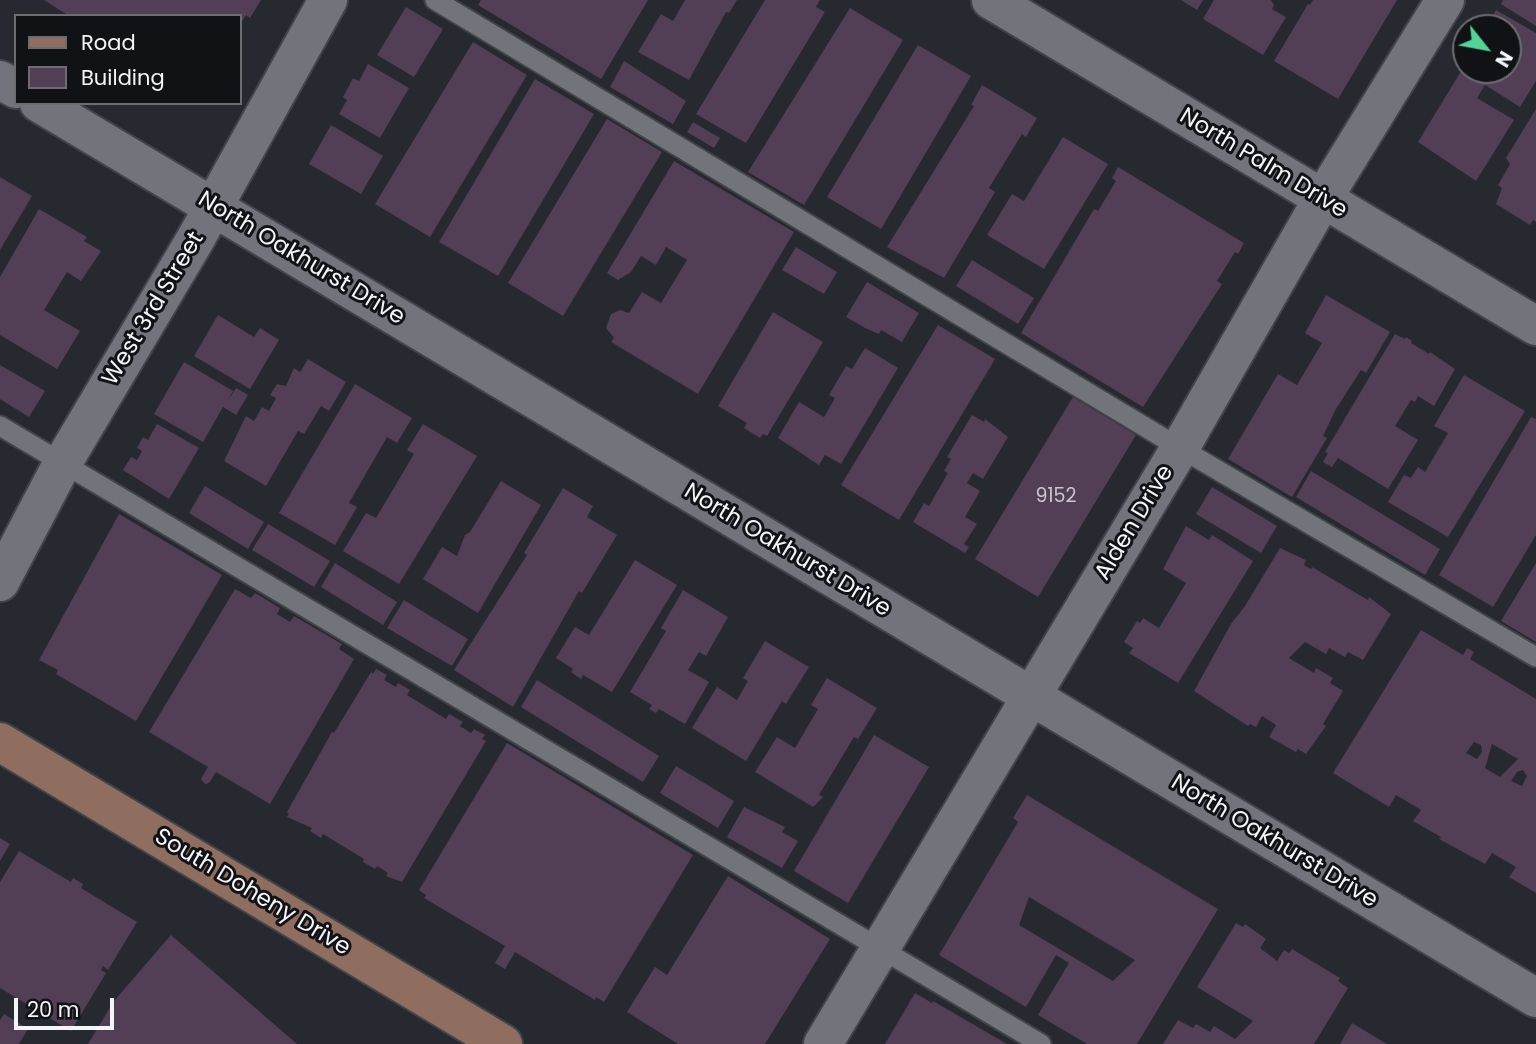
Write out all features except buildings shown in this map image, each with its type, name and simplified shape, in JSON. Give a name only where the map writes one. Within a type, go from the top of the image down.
[{"type":"street","name":"West 3rd Street","points":[[0,582],[62,464],[214,207],[328,0]]},
{"type":"street","name":"North Palm Drive","points":[[991,0],[1536,326]]},
{"type":"street","name":"Alden Drive","points":[[823,1044],[1180,448],[1322,200],[1445,0]]},
{"type":"street","name":"North Oakhurst Drive","points":[[42,105],[1536,998]]},
{"type":"street","name":"South Doheny Drive","points":[[0,742],[503,1044]]},
{"type":"lane","points":[[435,0],[1180,448],[1536,657]]},
{"type":"lane","points":[[0,426],[1041,1044]]}]
